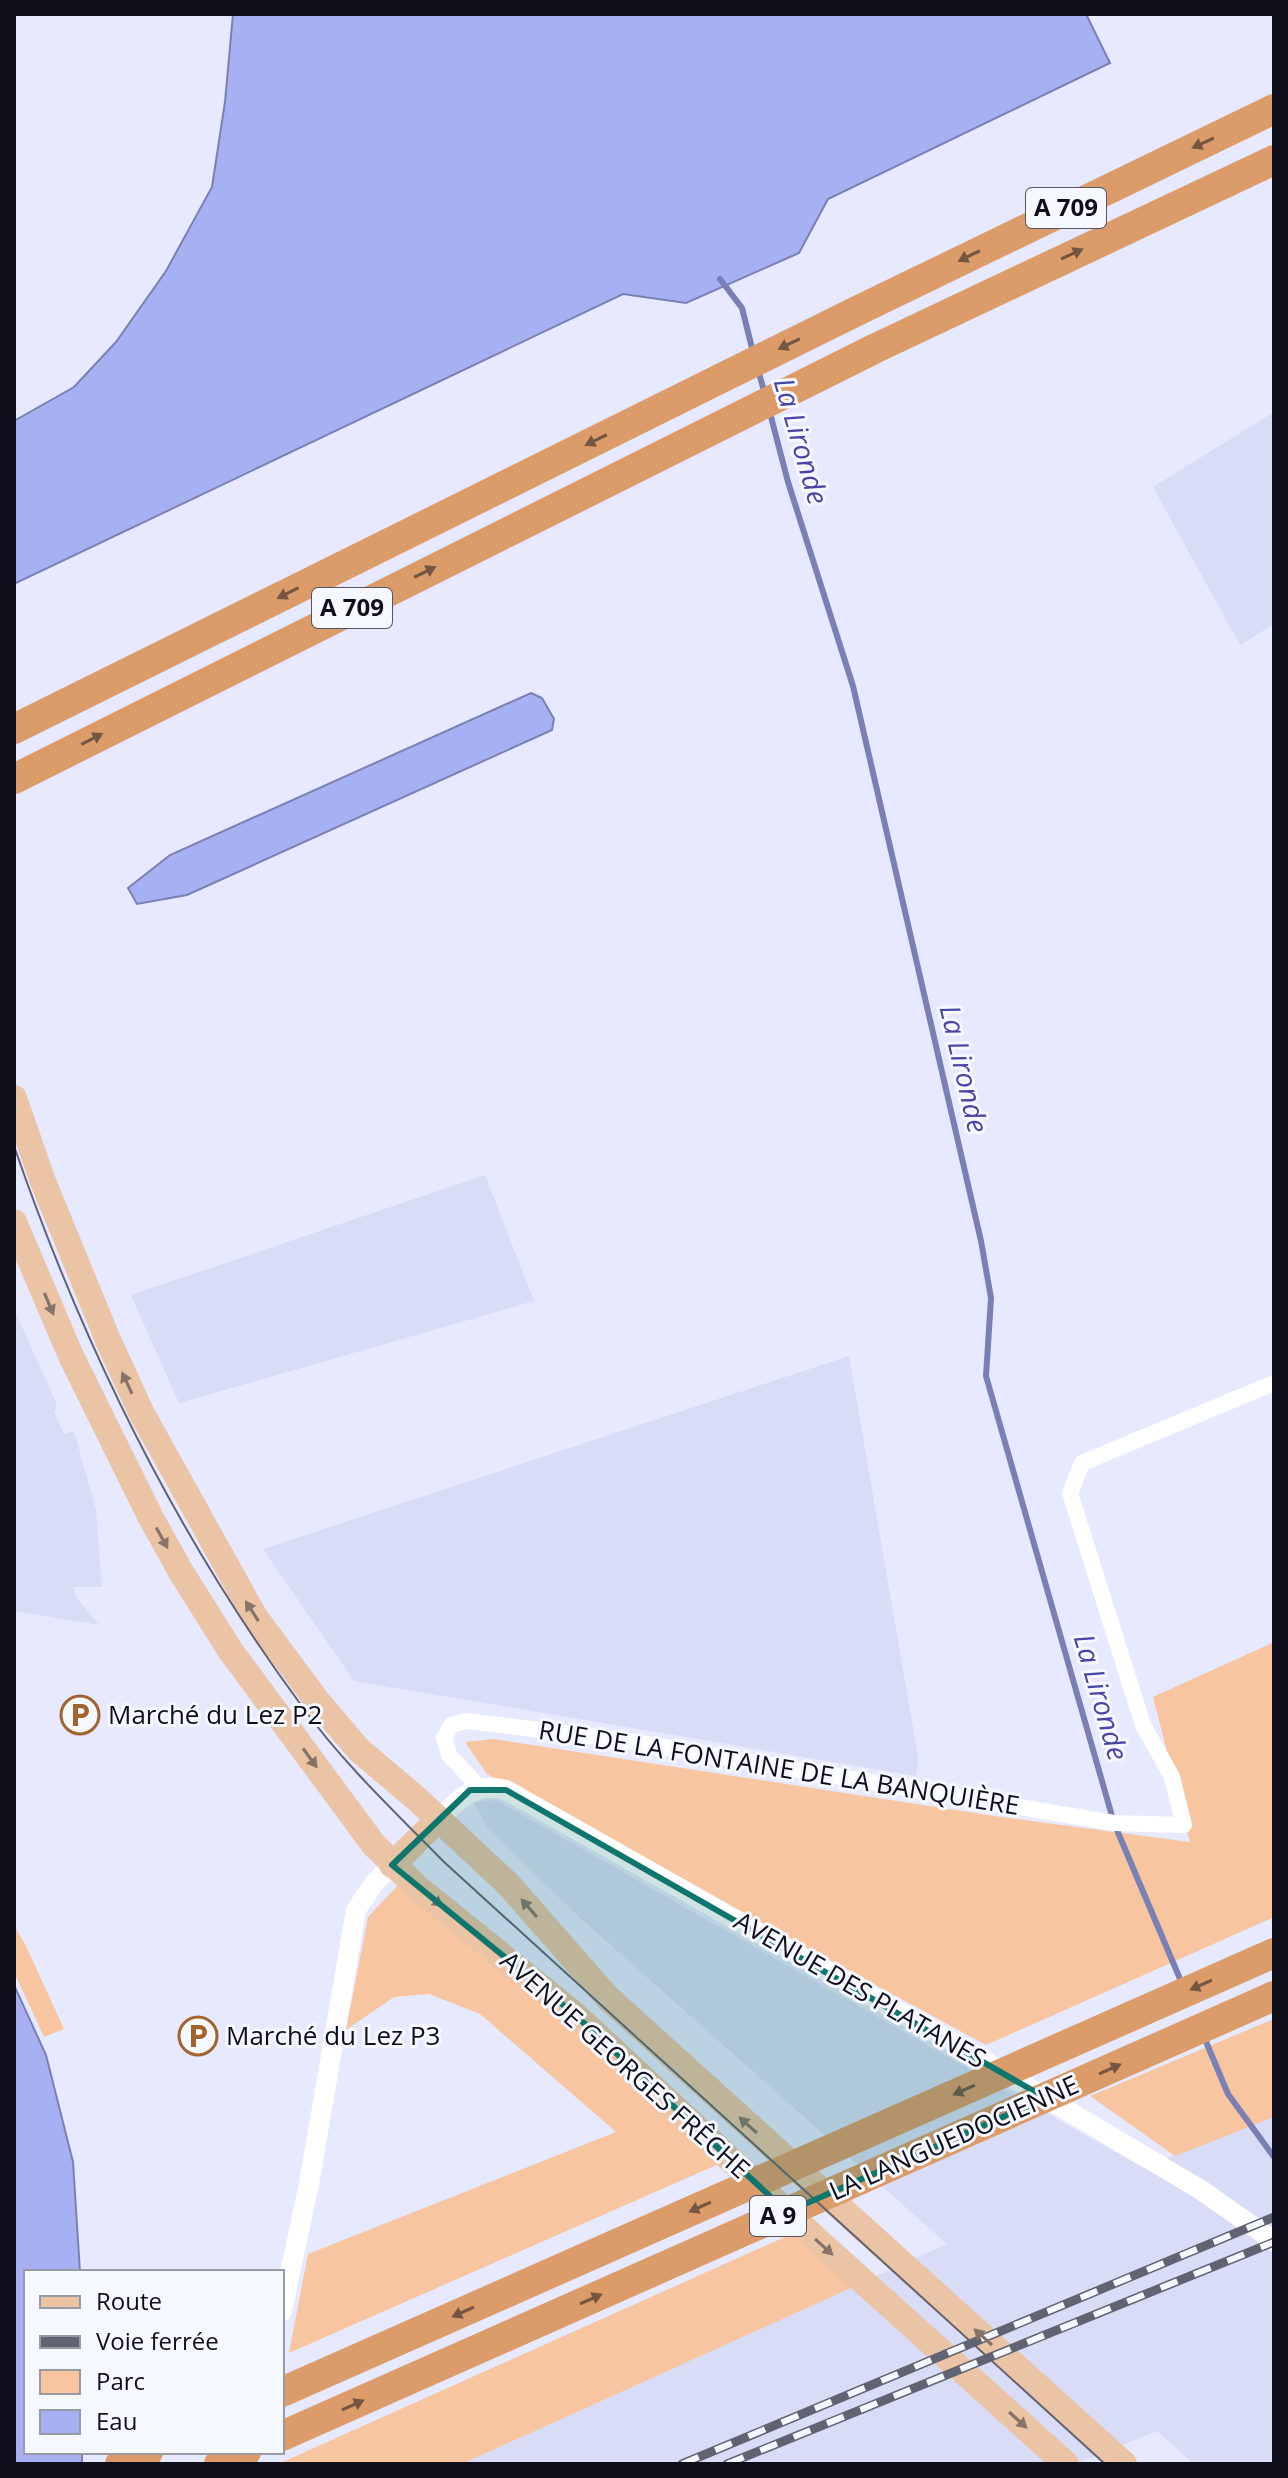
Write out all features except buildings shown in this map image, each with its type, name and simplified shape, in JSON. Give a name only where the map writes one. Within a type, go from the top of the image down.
[{"type":"highway","name":"A 709","points":[[14,729],[859,310],[1274,109]]},
{"type":"highway","name":"A 709","points":[[18,777],[876,348],[1274,160]]},
{"type":"highway","name":"LA LANGUEDOCIENNE","points":[[284,2391],[1273,1953]]},
{"type":"highway","name":"LA LANGUEDOCIENNE","points":[[284,2435],[1274,1996]]},
{"type":"highway","points":[[120,2464],[143,2454]]},
{"type":"highway","points":[[219,2464],[244,2454]]},
{"type":"main road","name":"AVENUE GEORGES FRÊCHE","points":[[14,1098],[52,1204],[141,1412],[234,1582],[255,1617],[298,1675],[359,1750],[509,1885],[607,1997],[1124,2464]]},
{"type":"main road","name":"AVENUE GEORGES FRÊCHE","points":[[14,1222],[71,1356],[151,1518],[230,1650],[392,1865],[573,2013],[817,2240],[1066,2464]]},
{"type":"main road","points":[[392,1865],[439,1819]]},
{"type":"street","name":"RUE DE LA FONTAINE DE LA BANQUIÈRE","points":[[480,1788],[449,1755],[444,1738],[451,1725],[467,1721],[623,1740],[1114,1823],[1184,1825],[1172,1777],[1143,1725],[1070,1493],[1082,1463],[1274,1383]]},
{"type":"street","points":[[439,1819],[470,1790],[480,1788]]},
{"type":"street","name":"AVENUE DES PLATANES","points":[[480,1788],[506,1790],[906,2016],[1201,2190],[1274,2241]]},
{"type":"street","points":[[284,2302],[309,2184],[356,1910],[375,1882],[392,1865]]},
{"type":"highlighted area","points":[[470,1790],[506,1790],[1046,2098],[787,2212],[573,2013],[392,1865]]},
{"type":"shaded area","points":[[1274,412],[1274,624],[1240,645],[1153,487]]},
{"type":"shaded area","points":[[485,1175],[534,1301],[179,1403],[131,1295]]},
{"type":"shaded area","points":[[14,1309],[57,1405],[54,1412],[64,1434],[74,1431],[96,1510],[102,1587],[74,1587],[75,1595],[99,1625],[14,1613]]},
{"type":"shaded area","points":[[849,1356],[918,1757],[916,1776],[354,1681],[263,1549]]},
{"type":"shaded area","points":[[496,1800],[1143,2168],[1274,2117],[1274,2464],[1194,2464],[1157,2431],[1076,2464],[462,2464],[947,2244],[578,1916],[487,1827],[474,1803]]},
{"type":"green space","points":[[1274,1642],[1274,1917],[986,2045],[487,1774],[465,1742],[494,1739],[994,1816],[1190,1842],[1153,1697]]},
{"type":"green space","points":[[401,1882],[583,2032],[721,2163],[289,2353],[308,2254],[616,2132],[480,2014],[429,1994],[394,1997],[346,2030],[368,1917]]},
{"type":"green space","points":[[14,1925],[64,2029],[44,2037],[14,1972]]},
{"type":"green space","points":[[1274,2019],[1274,2117],[1175,2156],[1090,2096]]},
{"type":"green space","points":[[796,2232],[851,2288],[462,2464],[278,2464]]},
{"type":"water","points":[[233,14],[1086,14],[1110,63],[828,199],[799,253],[686,303],[623,294],[14,584],[14,421],[74,387],[116,342],[166,271],[212,187],[225,102]]},
{"type":"water","points":[[531,693],[542,698],[554,719],[552,730],[187,895],[137,904],[128,888],[170,855]]},
{"type":"water","points":[[14,1985],[46,2055],[73,2162],[80,2270],[24,2270],[24,2454],[82,2454],[82,2464],[14,2464]]},
{"type":"waterway","name":"La Lironde","points":[[720,279],[742,308],[753,352]]},
{"type":"waterway","name":"La Lironde","points":[[758,370],[765,394]]},
{"type":"waterway","name":"La Lironde","points":[[770,413],[788,482],[853,686],[981,1241],[991,1298],[986,1376],[1114,1823],[1183,1986]]},
{"type":"waterway","name":"La Lironde","points":[[1204,2037],[1228,2094],[1274,2157]]},
{"type":"tram line","points":[[14,1146],[71,1294],[138,1439],[215,1577],[319,1729],[370,1787],[443,1861],[1105,2464]]},
{"type":"railway","points":[[682,2464],[1274,2217]]},
{"type":"railway","points":[[727,2464],[1274,2242]]},
{"type":"place","name":"Marché du Lez P2","points":[[80,1715]]},
{"type":"place","name":"Marché du Lez P3","points":[[198,2036]]}]
